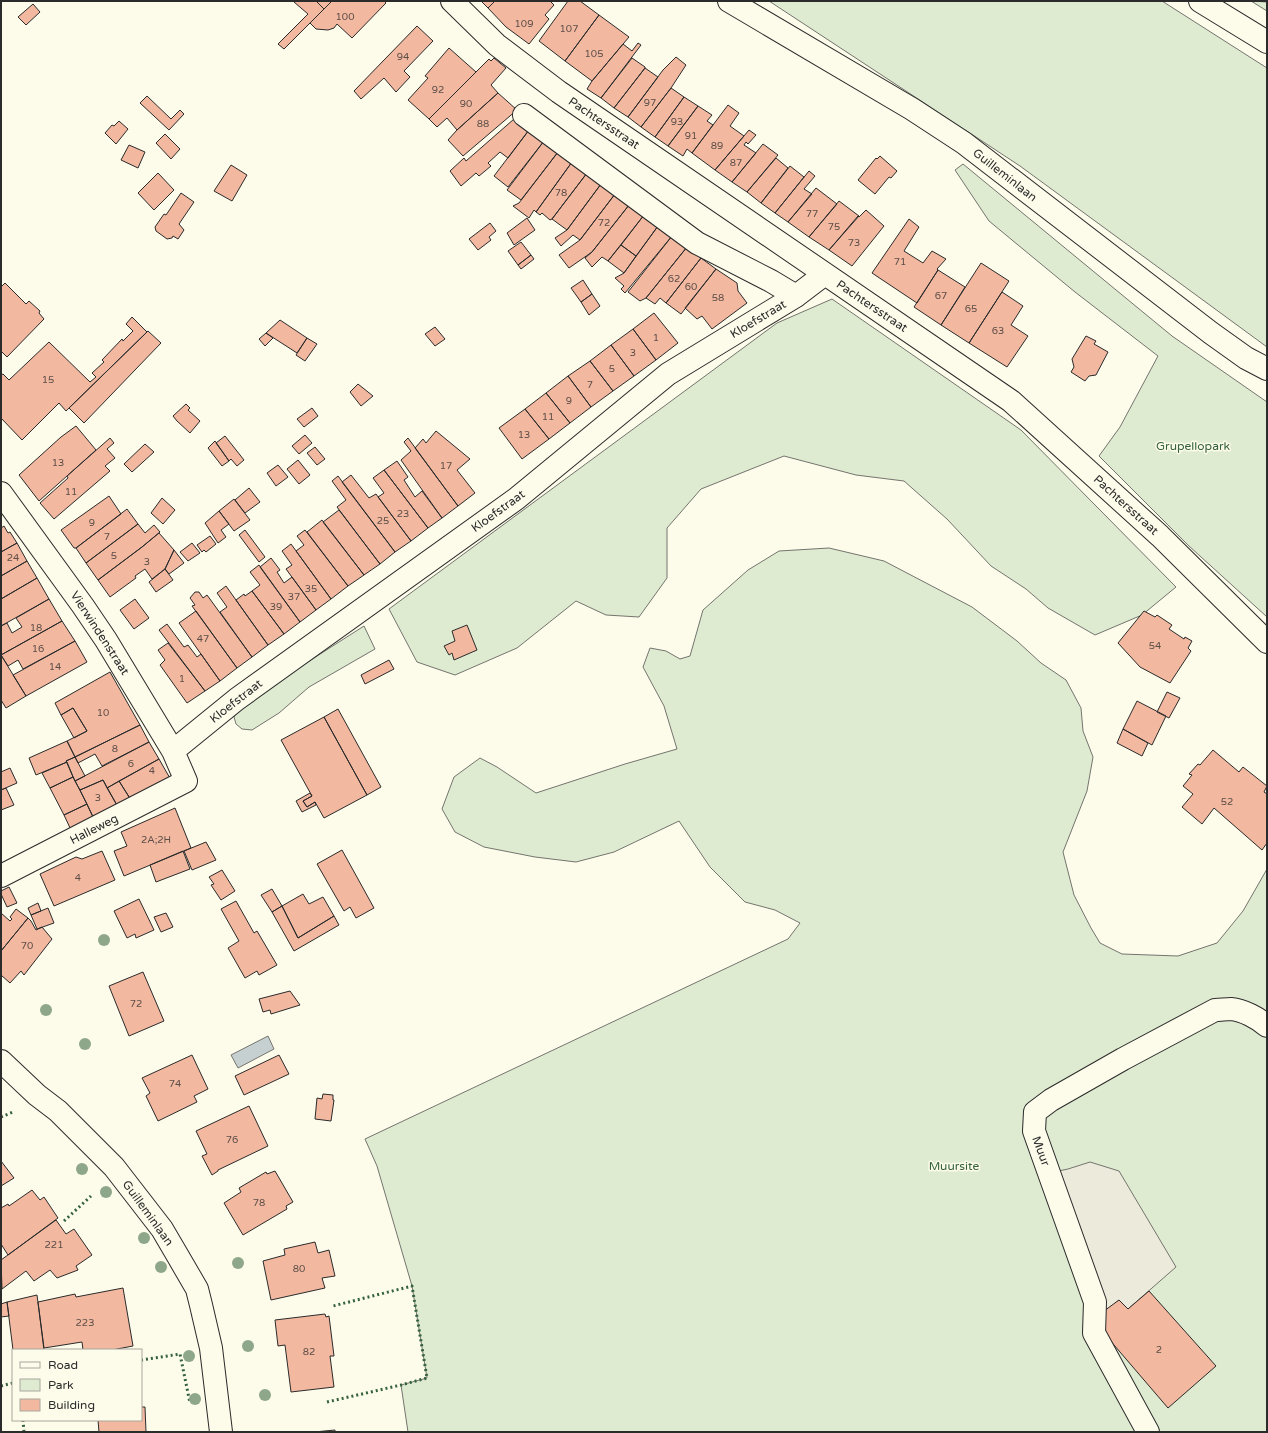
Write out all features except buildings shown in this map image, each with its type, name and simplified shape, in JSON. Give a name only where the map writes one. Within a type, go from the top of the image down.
[{"type":"street","name":"Pachtersstraat","points":[[452,1],[497,45],[559,92],[1012,401],[1160,536],[1267,642]]},
{"type":"street","name":"Guilleminlaan","points":[[729,1],[912,109],[964,143],[1211,333],[1246,358],[1267,369]]},
{"type":"street","points":[[1200,1],[1267,42]]},
{"type":"street","points":[[524,115],[697,243],[771,281],[796,296]]},
{"type":"street","name":"Kloefstraat","points":[[173,751],[237,699],[516,499],[668,374],[796,296],[825,274]]},
{"type":"street","name":"Vierwindenstraat","points":[[1,492],[106,640],[173,751],[186,781]]},
{"type":"street","name":"Halleweg","points":[[1,876],[186,781]]},
{"type":"street","name":"Muur","points":[[1148,1432],[1094,1333],[1095,1302],[1068,1231],[1034,1131],[1035,1112],[1052,1100],[1214,1010],[1232,1009],[1242,1012],[1263,1022],[1267,1026]]},
{"type":"street","name":"Guilleminlaan","points":[[1,1061],[37,1095],[58,1111],[114,1167],[166,1235],[197,1289],[211,1348],[221,1432]]},
{"type":"green space","points":[[769,1],[1162,1],[1267,68],[1267,347],[1020,166]]},
{"type":"green space","points":[[1251,1],[1267,2],[1267,11]]},
{"type":"green space","name":"Grupellopark","points":[[963,164],[1172,336],[1267,402],[1267,617],[1189,546],[1099,456],[1120,427],[1158,356],[1075,292],[989,221],[955,170]]},
{"type":"green space","points":[[832,299],[1021,430],[1176,587],[1142,615],[1095,635],[1048,608],[1026,589],[991,566],[947,519],[904,481],[856,475],[784,456],[701,489],[667,528],[667,578],[639,617],[606,615],[576,601],[517,648],[455,675],[417,662],[389,609],[777,323]]},
{"type":"green space","name":"Muursite","points":[[829,548],[884,561],[972,607],[1017,641],[1041,663],[1066,680],[1081,708],[1083,731],[1093,757],[1087,791],[1063,852],[1074,895],[1100,943],[1122,954],[1178,956],[1217,943],[1243,911],[1267,869],[1267,1432],[408,1432],[401,1385],[427,1378],[412,1286],[377,1166],[365,1139],[788,939],[800,923],[775,910],[745,902],[710,867],[679,821],[614,852],[576,862],[535,857],[484,847],[455,832],[442,809],[454,777],[480,758],[497,767],[536,793],[677,749],[664,706],[643,667],[650,648],[666,651],[680,659],[690,656],[703,610],[748,570],[779,551]]},
{"type":"green space","points":[[364,626],[375,649],[309,687],[279,713],[252,730],[242,729],[236,724],[234,717],[242,704]]},
{"type":"shaded area","points":[[268,1036],[274,1049],[238,1068],[231,1055]]},
{"type":"shaded area","points":[[1090,1162],[1119,1171],[1176,1267],[1128,1309],[1119,1300],[1106,1311],[1049,1173]]},
{"type":"hedge","points":[[1,1117],[13,1112]]},
{"type":"hedge","points":[[64,1221],[91,1196]]},
{"type":"hedge","points":[[327,1402],[427,1378],[412,1286],[333,1306]]},
{"type":"hedge","points":[[142,1360],[180,1354],[190,1403]]},
{"type":"hedge","points":[[1,1386],[12,1383]]},
{"type":"hedge","points":[[23,1421],[24,1432]]}]
